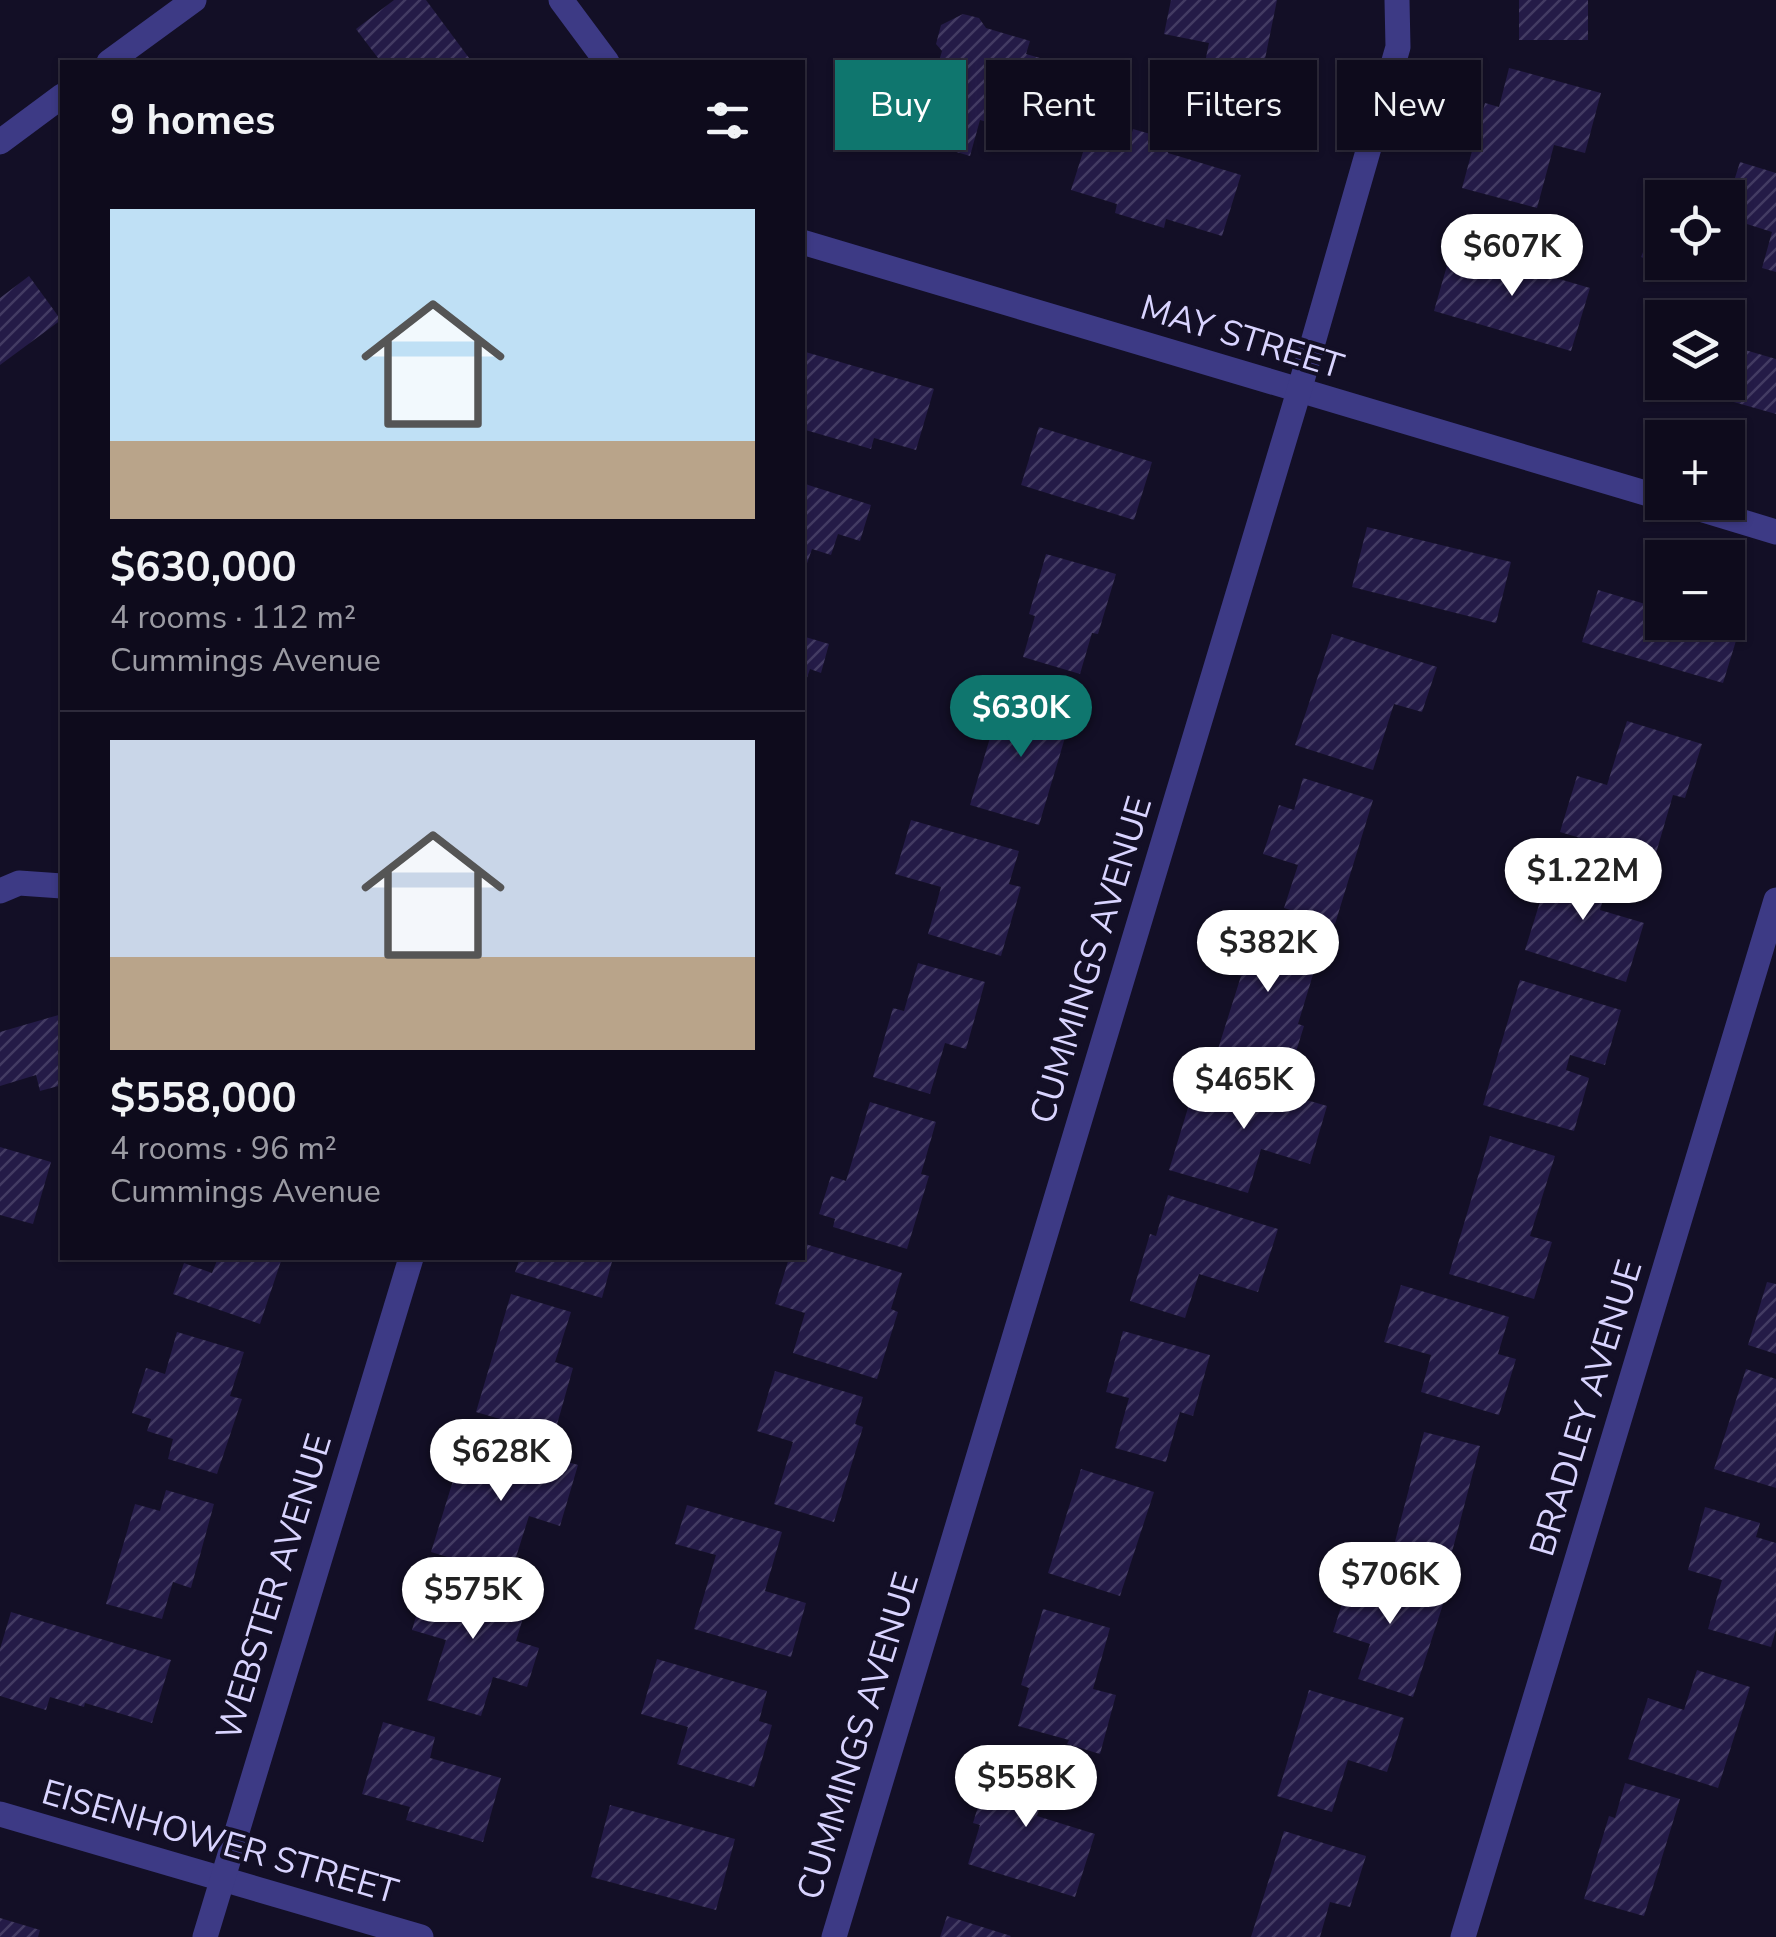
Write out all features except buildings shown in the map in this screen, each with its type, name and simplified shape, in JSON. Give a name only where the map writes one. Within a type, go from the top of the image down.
[{"type":"street","points":[[112,60],[194,0]]},
{"type":"street","points":[[561,0],[606,60]]},
{"type":"street","name":"CUMMINGS AVENUE","points":[[834,1937],[1299,390],[1398,47],[1398,0]]},
{"type":"street","points":[[0,142],[60,97]]},
{"type":"street","name":"MAY STREET","points":[[805,243],[1645,493]]},
{"type":"street","points":[[1736,520],[1776,532]]},
{"type":"street","points":[[0,891],[19,883],[60,886]]},
{"type":"street","name":"BRADLEY AVENUE","points":[[1464,1937],[1776,900]]},
{"type":"street","name":"WEBSTER AVENUE","points":[[205,1937],[410,1260]]},
{"type":"street","name":"EISENHOWER STREET","points":[[0,1814],[421,1937]]}]
